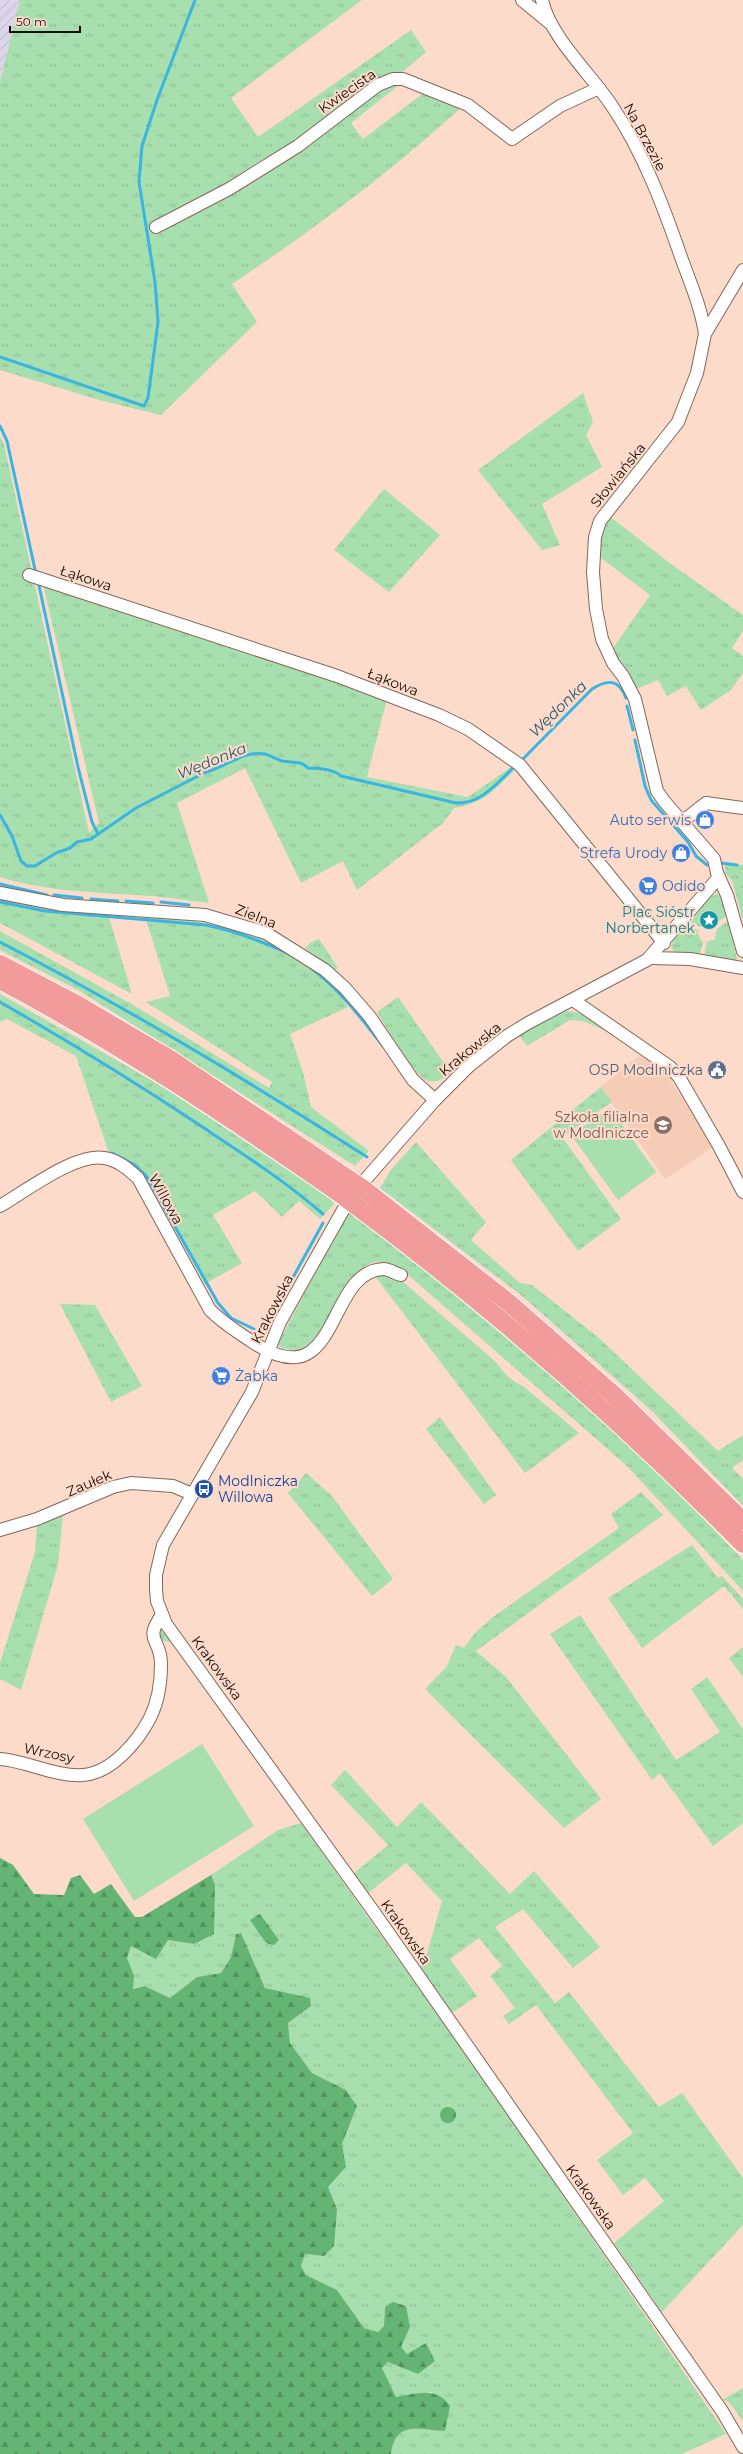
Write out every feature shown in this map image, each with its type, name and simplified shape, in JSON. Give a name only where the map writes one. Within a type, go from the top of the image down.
[{"type":"highway","points":[[0,964],[78,1005],[170,1059],[349,1193],[601,1406],[743,1544]]},
{"type":"highway","points":[[0,980],[103,1037],[280,1152],[349,1193],[365,1190],[510,1303],[614,1395],[743,1521]]},
{"type":"street","points":[[522,0],[546,18],[557,32]]},
{"type":"street","name":"Na Brzezie","points":[[542,0],[557,32],[613,107],[639,152],[667,216],[697,300],[705,334]]},
{"type":"street","name":"Kwiecista","points":[[156,227],[229,189],[298,146],[378,85],[393,79],[403,79],[468,105],[512,139],[560,106],[599,88]]},
{"type":"street","name":"Słowiańska","points":[[719,877],[712,857],[683,821],[664,802],[657,791],[635,699],[623,676],[613,663],[602,639],[596,609],[594,552],[595,537],[600,522],[678,422],[697,373],[705,334],[743,270]]},
{"type":"street","points":[[697,300],[704,307],[712,308],[719,306],[725,301]]},
{"type":"street","name":"Łąkowa","points":[[29,575],[337,676],[439,715],[468,729],[520,765],[664,943]]},
{"type":"street","points":[[683,821],[706,803],[743,808]]},
{"type":"street","points":[[651,958],[719,877],[727,895],[743,951]]},
{"type":"street","name":"Zielna","points":[[0,893],[63,905],[205,915],[266,933],[325,970],[345,988],[370,1017],[413,1080],[435,1100]]},
{"type":"street","points":[[651,958],[690,959],[743,968]]},
{"type":"street","name":"Krakowska","points":[[651,958],[507,1036],[469,1066],[435,1100],[366,1177],[343,1208],[280,1322],[252,1392],[163,1545],[159,1561],[156,1590],[157,1601],[166,1624],[376,1914],[742,2442]]},
{"type":"street","points":[[573,1000],[670,1067],[679,1077],[720,1146],[743,1192]]},
{"type":"street","name":"Willowa","points":[[0,1206],[70,1165],[91,1158],[105,1158],[122,1164],[138,1178],[210,1310],[226,1326],[267,1352]]},
{"type":"street","points":[[267,1352],[280,1356],[305,1355],[319,1344],[327,1334],[351,1288],[360,1278],[372,1272],[385,1269],[401,1276]]},
{"type":"street","name":"Zaułek","points":[[0,1530],[67,1508],[112,1487],[131,1483],[173,1486],[192,1494]]},
{"type":"street","name":"Wrzosy","points":[[0,1759],[74,1775],[84,1775],[112,1764],[130,1746],[150,1718],[157,1696],[161,1653],[153,1638],[153,1627],[162,1615]]},
{"type":"street","points":[[161,1653],[180,1642]]},
{"type":"shaded area","points":[[0,0],[20,0],[0,81]]},
{"type":"shaded area","name":"Szkoła filialna w Modlniczce","points":[[641,1054],[668,1076],[713,1147],[665,1179],[601,1087]]},
{"type":"green space","points":[[20,0],[362,0],[231,98],[258,137],[411,30],[426,52],[400,74],[388,76],[310,134],[249,175],[219,193],[154,224],[156,235],[290,155],[375,89],[392,82],[403,82],[351,123],[363,139],[426,91],[464,105],[409,153],[351,199],[292,243],[232,284],[257,322],[161,415],[103,401],[0,370],[0,82]]},
{"type":"green space","points":[[583,393],[593,422],[586,435],[602,467],[542,504],[560,545],[542,550],[478,470]]},
{"type":"green space","points":[[0,437],[4,444],[89,833],[99,823],[42,580],[387,699],[367,777],[468,797],[514,765],[517,768],[496,789],[482,799],[465,806],[454,808],[443,823],[357,890],[343,861],[301,883],[245,768],[177,803],[209,903],[154,896],[84,892],[50,888],[17,882],[0,877]]},
{"type":"green space","points":[[384,489],[440,535],[389,592],[334,550]]},
{"type":"green space","points":[[608,515],[671,564],[743,615],[743,631],[732,648],[743,656],[743,673],[731,690],[701,710],[686,686],[667,696],[658,680],[636,689],[611,651],[650,595],[597,555],[600,534]]},
{"type":"green space","points":[[725,863],[743,865],[743,921],[732,880],[725,873]]},
{"type":"green space","points":[[718,894],[721,898],[726,916],[714,925],[705,923],[700,927],[691,922],[709,897]]},
{"type":"green space","points":[[0,899],[36,907],[108,914],[132,994],[0,923]]},
{"type":"green space","points":[[145,916],[232,928],[259,936],[285,948],[309,963],[330,982],[348,1007],[290,1034],[303,1072],[311,1107],[369,1151],[355,1166],[80,991],[0,950],[0,931],[135,1006],[269,1088],[272,1082],[146,1002],[170,996]]},
{"type":"green space","points":[[728,921],[737,959],[735,961],[704,956],[707,942],[715,939],[717,929]]},
{"type":"green space","points":[[686,925],[698,930],[699,937],[703,942],[700,955],[676,952],[671,948],[673,941]]},
{"type":"green space","points":[[319,939],[338,968],[335,970],[305,948],[310,943]]},
{"type":"green space","points":[[0,994],[167,1089],[331,1198],[334,1204],[320,1219],[299,1201],[282,1217],[255,1191],[213,1215],[242,1263],[205,1284],[146,1178],[133,1165],[109,1153],[76,1056],[7,1019],[0,1022]]},
{"type":"green space","points":[[398,997],[451,1073],[443,1078],[437,1081],[428,1081],[415,1070],[400,1050],[377,1012]]},
{"type":"green space","points":[[566,1011],[578,1013],[595,1021],[610,1033],[583,1021],[570,1020],[527,1046],[518,1034]]},
{"type":"green space","points":[[601,1087],[612,1102],[562,1137],[621,1219],[578,1251],[511,1160]]},
{"type":"green space","points":[[610,1108],[656,1172],[618,1200],[571,1135]]},
{"type":"green space","points":[[416,1142],[486,1222],[471,1240],[520,1283],[532,1285],[599,1338],[718,1451],[743,1435],[743,1460],[732,1468],[743,1479],[743,1506],[653,1412],[521,1295],[380,1188],[390,1171]]},
{"type":"green space","points":[[348,1211],[474,1307],[546,1367],[622,1437],[743,1560],[743,1591],[626,1465],[399,1267],[375,1262],[362,1269],[350,1282],[320,1333],[308,1345],[294,1350],[277,1345]]},
{"type":"green space","points":[[390,1274],[402,1281],[496,1362],[504,1373],[511,1379],[523,1386],[579,1433],[525,1473],[374,1275]]},
{"type":"green space","points":[[60,1304],[95,1305],[142,1386],[111,1402]]},
{"type":"green space","points":[[440,1417],[496,1495],[484,1504],[426,1429]]},
{"type":"green space","points":[[306,1473],[331,1495],[393,1579],[372,1596],[288,1493]]},
{"type":"green space","points":[[641,1492],[663,1515],[476,1651],[506,1677],[601,1799],[564,1828],[425,1689],[447,1666],[456,1645],[464,1648],[474,1634],[493,1617],[619,1528],[611,1514]]},
{"type":"green space","points":[[63,1515],[58,1565],[21,1690],[0,1679],[0,1663],[35,1552],[37,1523]]},
{"type":"green space","points":[[692,1545],[718,1578],[722,1576],[743,1599],[743,1609],[724,1586],[642,1648],[608,1598]]},
{"type":"green space","points":[[580,1615],[676,1760],[720,1732],[691,1689],[707,1677],[743,1729],[743,1823],[713,1846],[660,1773],[652,1780],[550,1634]]},
{"type":"green space","points":[[162,1625],[173,1640],[171,1642],[163,1641],[158,1633]]},
{"type":"green space","points":[[743,1647],[743,1677],[729,1658]]},
{"type":"green space","points":[[202,1744],[254,1826],[134,1901],[83,1819]]},
{"type":"green space","points":[[345,1770],[397,1827],[421,1802],[510,1894],[534,1871],[600,1947],[573,1968],[523,1909],[495,1927],[555,2003],[569,1992],[659,2107],[682,2093],[743,2178],[743,2225],[662,2312],[614,2243],[664,2201],[645,2178],[623,2195],[597,2160],[633,2133],[536,2005],[509,2024],[503,2016],[515,2008],[490,1976],[502,1966],[479,1938],[450,1959],[477,1996],[452,2013],[420,1967],[426,1957],[442,1901],[406,1863],[367,1894],[353,1874],[388,1845],[331,1785]]},
{"type":"green space","points":[[301,1823],[491,2090],[726,2434],[682,2454],[391,2454],[398,2436],[410,2429],[445,2431],[432,2392],[396,2397],[382,2368],[388,2361],[418,2374],[407,2354],[400,2347],[410,2327],[385,2307],[384,2326],[378,2332],[364,2328],[337,2290],[306,2275],[301,2266],[305,2254],[324,2256],[337,2209],[328,2187],[346,2167],[342,2144],[357,2106],[346,2090],[312,2073],[290,2043],[288,2023],[311,2006],[265,1988],[241,1933],[236,1934],[231,1957],[221,1973],[197,1977],[170,1998],[146,1986],[132,1989],[127,1958],[131,1946],[168,1940],[194,1944],[215,1886],[211,1875],[278,1830]]},
{"type":"green space","points":[[0,1858],[13,1865],[34,1894],[64,1895],[71,1878],[80,1875],[94,1894],[111,1884],[135,1917],[142,1917],[211,1875],[215,1885],[214,1934],[194,1944],[168,1940],[156,1959],[131,1946],[127,1958],[134,1976],[133,1989],[145,1986],[170,1998],[197,1977],[221,1973],[231,1957],[236,1934],[241,1933],[265,1988],[310,1998],[311,2006],[288,2023],[290,2043],[312,2073],[346,2090],[357,2106],[342,2144],[346,2167],[328,2187],[337,2209],[334,2246],[324,2256],[305,2254],[301,2266],[306,2275],[337,2290],[364,2328],[378,2332],[384,2326],[385,2307],[393,2302],[406,2306],[410,2327],[401,2347],[407,2354],[426,2343],[435,2361],[418,2374],[388,2362],[382,2368],[396,2397],[426,2393],[439,2396],[445,2400],[450,2406],[445,2431],[410,2429],[398,2436],[391,2454],[0,2454]]},
{"type":"green space","points":[[260,1914],[279,1940],[274,1945],[266,1943],[250,1920]]},
{"type":"green space","points":[[445,2107],[451,2107],[456,2112],[454,2121],[451,2123],[445,2123],[440,2118],[440,2112]]},
{"type":"green space","points":[[743,2388],[743,2421],[729,2402],[722,2400]]},
{"type":"waterway","points":[[0,357],[144,406],[148,398],[158,322],[155,282],[139,182],[142,146],[157,100],[195,0]]},
{"type":"waterway","points":[[0,426],[7,441],[36,574]]},
{"type":"waterway","points":[[38,581],[78,767],[92,822],[98,834]]},
{"type":"waterway","name":"Wędonka","points":[[520,762],[592,689],[608,682],[616,684],[620,687],[626,698]]},
{"type":"waterway","points":[[627,706],[633,730]]},
{"type":"waterway","name":"Wędonka","points":[[635,740],[645,786],[651,800],[688,842],[696,856],[707,865]]},
{"type":"waterway","name":"Wędonka","points":[[0,815],[12,836],[21,861],[27,866],[35,866],[56,853],[70,848],[77,842],[91,839],[136,808],[206,772],[249,754],[265,754],[282,761],[299,763],[308,768],[330,770],[341,776],[456,803],[473,800],[481,796],[495,786],[514,767]]},
{"type":"waterway","name":"Wędonka","points":[[721,863],[737,865]]},
{"type":"waterway","points":[[0,884],[47,895]]},
{"type":"waterway","points":[[54,895],[82,898]]},
{"type":"waterway","points":[[91,899],[118,901]]},
{"type":"waterway","points":[[126,901],[153,903]]},
{"type":"waterway","points":[[0,902],[45,911],[206,925],[248,937],[287,953]]},
{"type":"waterway","points":[[161,902],[189,905]]},
{"type":"waterway","points":[[0,942],[140,1018],[277,1100],[367,1157]]},
{"type":"waterway","points":[[312,969],[323,977],[342,996],[384,1047]]},
{"type":"waterway","points":[[0,1002],[101,1062],[176,1110],[264,1168],[323,1214]]},
{"type":"waterway","points":[[112,1153],[135,1165],[147,1177],[218,1303],[231,1318],[254,1329]]},
{"type":"waterway","points":[[265,1328],[323,1223]]},
{"type":"place","name":"Auto serwis","points":[[705,820]]},
{"type":"place","name":"Strefa Urody","points":[[681,853]]},
{"type":"place","name":"Odido","points":[[648,886]]},
{"type":"place","name":"Plac Sióstr Norbertanek","points":[[709,920]]},
{"type":"place","name":"OSP Modlniczka","points":[[717,1070]]},
{"type":"place","name":"Szkoła filialna w Modlniczce","points":[[663,1125]]},
{"type":"place","name":"Żabka","points":[[221,1376]]},
{"type":"place","name":"Modlniczka Willowa","points":[[204,1489]]}]
